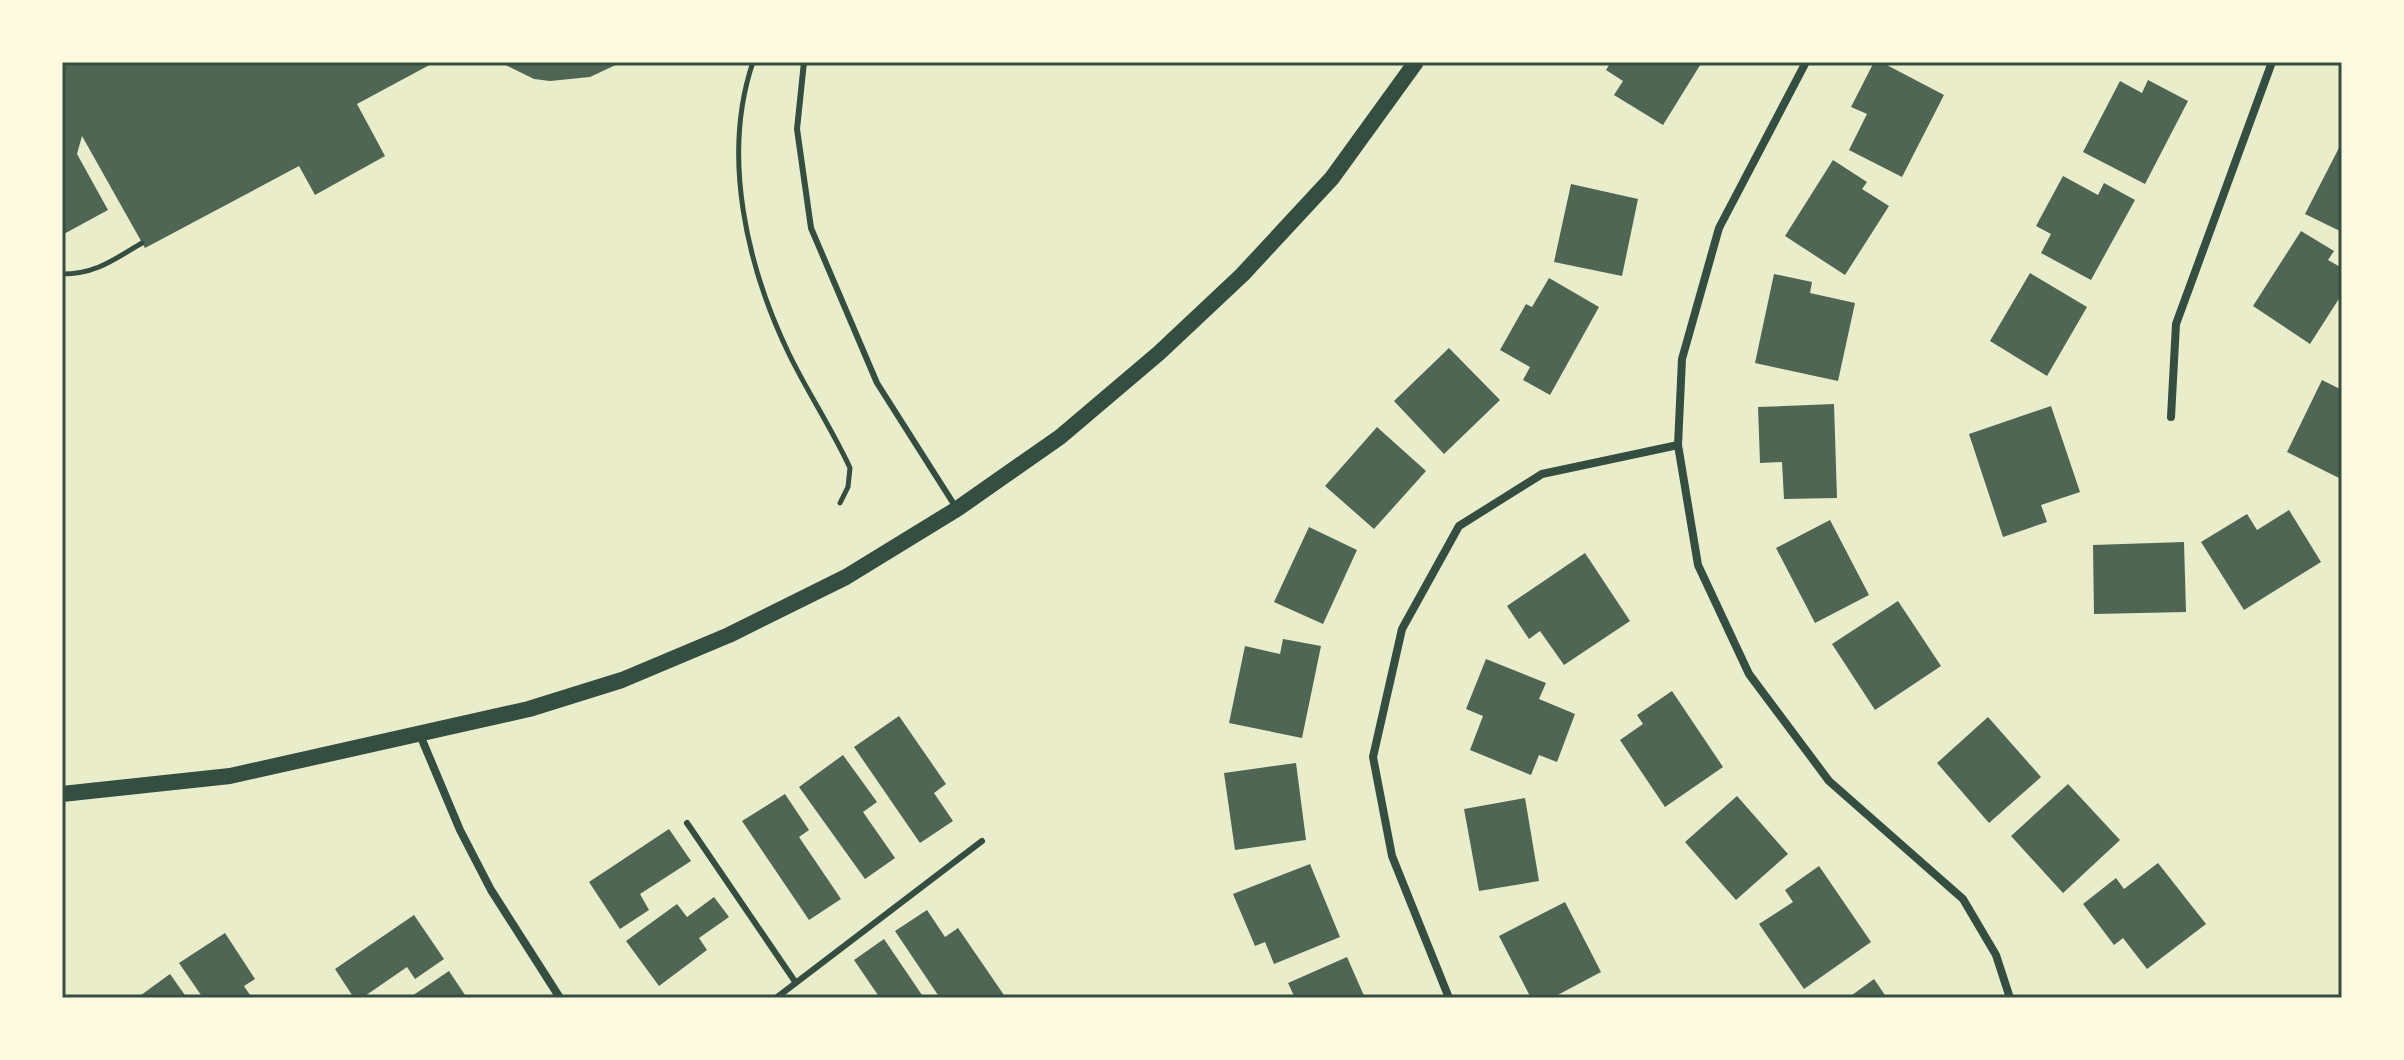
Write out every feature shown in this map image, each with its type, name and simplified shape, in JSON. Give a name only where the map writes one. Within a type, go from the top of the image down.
[{"type":"main road","points":[[62,794],[230,776],[529,709],[635,674],[729,635],[846,577],[957,509],[1060,437],[1159,353],[1242,275],[1332,178],[1416,62]]},
{"type":"street","points":[[1806,62],[1719,228],[1682,359],[1678,445],[1698,565],[1749,674],[1829,781],[1963,899],[1996,955],[2010,998]]},
{"type":"street","points":[[2171,417],[2176,324],[2272,62]]},
{"type":"street","points":[[1449,998],[1392,856],[1373,757],[1402,629],[1459,526],[1542,474],[1678,445]]},
{"type":"street","points":[[420,735],[460,830],[491,890],[560,998]]},
{"type":"lane","points":[[804,62],[797,129],[811,228],[877,383],[957,509]]},
{"type":"lane","points":[[687,823],[796,983]]},
{"type":"lane","points":[[776,998],[982,841]]},
{"type":"path","points":[[753,62],[741,108],[739,156],[742,201],[750,243],[767,301],[788,352],[850,468],[848,487],[840,503]]},
{"type":"path","points":[[62,274],[83,274],[142,243]]},
{"type":"building","points":[[62,62],[435,62],[357,104],[385,156],[315,195],[299,166],[145,248],[82,136],[77,154],[108,210],[62,235]]},
{"type":"building","points":[[499,62],[622,62],[590,77],[550,81],[534,79]]},
{"type":"building","points":[[1611,62],[1702,62],[1663,125],[1614,95],[1623,81],[1606,70]]},
{"type":"building","points":[[1874,62],[1881,62],[1944,95],[1902,177],[1849,150],[1867,114],[1851,107]]},
{"type":"building","points":[[2148,80],[2188,101],[2145,184],[2083,152],[2120,81],[2142,93]]},
{"type":"building","points":[[2342,142],[2342,232],[2305,214]]},
{"type":"building","points":[[1833,160],[1867,182],[1862,189],[1889,206],[1845,275],[1785,236]]},
{"type":"building","points":[[2063,176],[2098,195],[2104,183],[2135,200],[2091,280],[2041,253],[2051,234],[2036,226]]},
{"type":"building","points":[[1571,184],[1638,199],[1622,276],[1554,262]]},
{"type":"building","points":[[2301,231],[2334,251],[2328,260],[2342,268],[2342,294],[2310,344],[2253,306]]},
{"type":"building","points":[[2030,273],[2087,307],[2047,376],[1990,341]]},
{"type":"building","points":[[1774,274],[1812,282],[1810,293],[1855,303],[1838,381],[1755,363]]},
{"type":"building","points":[[1549,278],[1599,307],[1550,395],[1523,380],[1530,367],[1500,350],[1526,304],[1532,307]]},
{"type":"building","points":[[1449,348],[1500,400],[1444,454],[1394,401]]},
{"type":"building","points":[[2322,380],[2342,390],[2341,479],[2287,452]]},
{"type":"building","points":[[1834,404],[1837,498],[1784,499],[1782,462],[1760,463],[1758,407]]},
{"type":"building","points":[[2051,406],[2080,492],[2041,505],[2047,522],[2003,537],[1969,434]]},
{"type":"building","points":[[1377,427],[1426,471],[1374,529],[1325,486]]},
{"type":"building","points":[[2289,510],[2321,562],[2244,610],[2201,542],[2247,514],[2257,530]]},
{"type":"building","points":[[1830,520],[1869,595],[1815,623],[1776,548]]},
{"type":"building","points":[[1309,527],[1357,550],[1323,624],[1274,602]]},
{"type":"building","points":[[2184,542],[2186,612],[2094,614],[2093,545]]},
{"type":"building","points":[[1585,553],[1630,621],[1564,665],[1540,631],[1529,639],[1507,606]]},
{"type":"building","points":[[1898,601],[1941,666],[1875,710],[1832,644]]},
{"type":"building","points":[[1283,639],[1321,646],[1302,738],[1229,723],[1245,646],[1280,654]]},
{"type":"building","points":[[1486,659],[1546,683],[1539,699],[1575,714],[1557,762],[1539,755],[1531,775],[1470,750],[1483,716],[1466,709]]},
{"type":"building","points":[[1672,691],[1723,767],[1665,807],[1620,740],[1643,724],[1637,715]]},
{"type":"building","points":[[899,716],[946,784],[934,793],[953,821],[920,843],[854,747]]},
{"type":"building","points":[[1988,717],[2041,777],[1989,823],[1937,763]]},
{"type":"building","points":[[843,755],[877,802],[863,812],[895,858],[865,879],[799,787]]},
{"type":"building","points":[[1296,763],[1306,840],[1235,850],[1224,773]]},
{"type":"building","points":[[2068,784],[2120,840],[2063,893],[2011,836]]},
{"type":"building","points":[[785,794],[809,830],[799,837],[841,899],[809,920],[742,821]]},
{"type":"building","points":[[1737,796],[1788,854],[1736,900],[1685,842]]},
{"type":"building","points":[[1525,798],[1539,881],[1479,891],[1464,809]]},
{"type":"building","points":[[669,829],[691,861],[640,894],[649,910],[620,929],[589,882]]},
{"type":"building","points":[[2158,863],[2206,924],[2147,969],[2123,938],[2114,945],[2083,904],[2116,878],[2124,889]]},
{"type":"building","points":[[1310,864],[1340,937],[1274,964],[1265,942],[1255,946],[1233,894]]},
{"type":"building","points":[[1819,866],[1871,942],[1804,989],[1759,924],[1793,902],[1785,890]]},
{"type":"building","points":[[714,897],[729,917],[699,938],[707,950],[659,986],[626,941],[677,904],[687,917]]},
{"type":"building","points":[[1565,902],[1601,972],[1552,998],[1531,998],[1499,936]]},
{"type":"building","points":[[927,910],[945,937],[958,928],[1006,998],[940,998],[895,931]]},
{"type":"building","points":[[414,915],[444,959],[415,979],[407,967],[362,998],[354,998],[335,969]]},
{"type":"building","points":[[225,933],[255,979],[244,986],[252,998],[203,998],[179,963]]},
{"type":"building","points":[[884,939],[924,998],[880,998],[854,960]]},
{"type":"building","points":[[1347,957],[1365,998],[1295,998],[1288,983]]},
{"type":"building","points":[[449,971],[467,998],[409,998]]},
{"type":"building","points":[[170,974],[187,998],[137,998]]},
{"type":"building","points":[[1874,979],[1887,998],[1848,998]]}]
